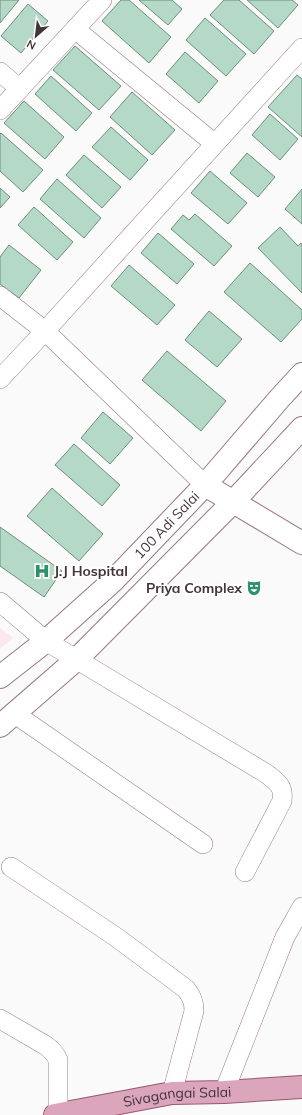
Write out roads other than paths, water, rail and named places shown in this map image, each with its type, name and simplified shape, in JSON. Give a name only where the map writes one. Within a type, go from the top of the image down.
[{"type":"main road","name":"100 Adi Salai","points":[[0,677],[46,641],[114,580],[205,485],[302,374]]},
{"type":"main road","points":[[7,720],[77,659],[233,502],[302,428]]},
{"type":"main road","points":[[205,485],[302,543]]},
{"type":"main road","name":"Sivagangai Salai","points":[[56,1114],[172,1093],[224,1092],[302,1087]]},
{"type":"street","points":[[0,110],[102,0]]},
{"type":"street","points":[[75,29],[215,144]]},
{"type":"street","points":[[0,379],[45,332],[302,48]]},
{"type":"street","points":[[0,72],[20,88]]},
{"type":"street","points":[[0,296],[45,332],[205,485]]},
{"type":"street","points":[[0,602],[46,641],[267,774],[280,784],[283,792],[282,801],[245,872]]},
{"type":"street","points":[[7,720],[203,844]]},
{"type":"street","points":[[11,867],[116,937],[186,989],[192,997],[194,1011],[172,1093]]},
{"type":"street","points":[[224,1092],[285,937],[302,907]]},
{"type":"street","points":[[0,1019],[45,1045],[55,1054],[58,1060],[56,1114]]},
{"type":"place","name":"J.J Hospital","points":[[42,571]]},
{"type":"place","name":"Priya Complex","points":[[254,588]]}]
